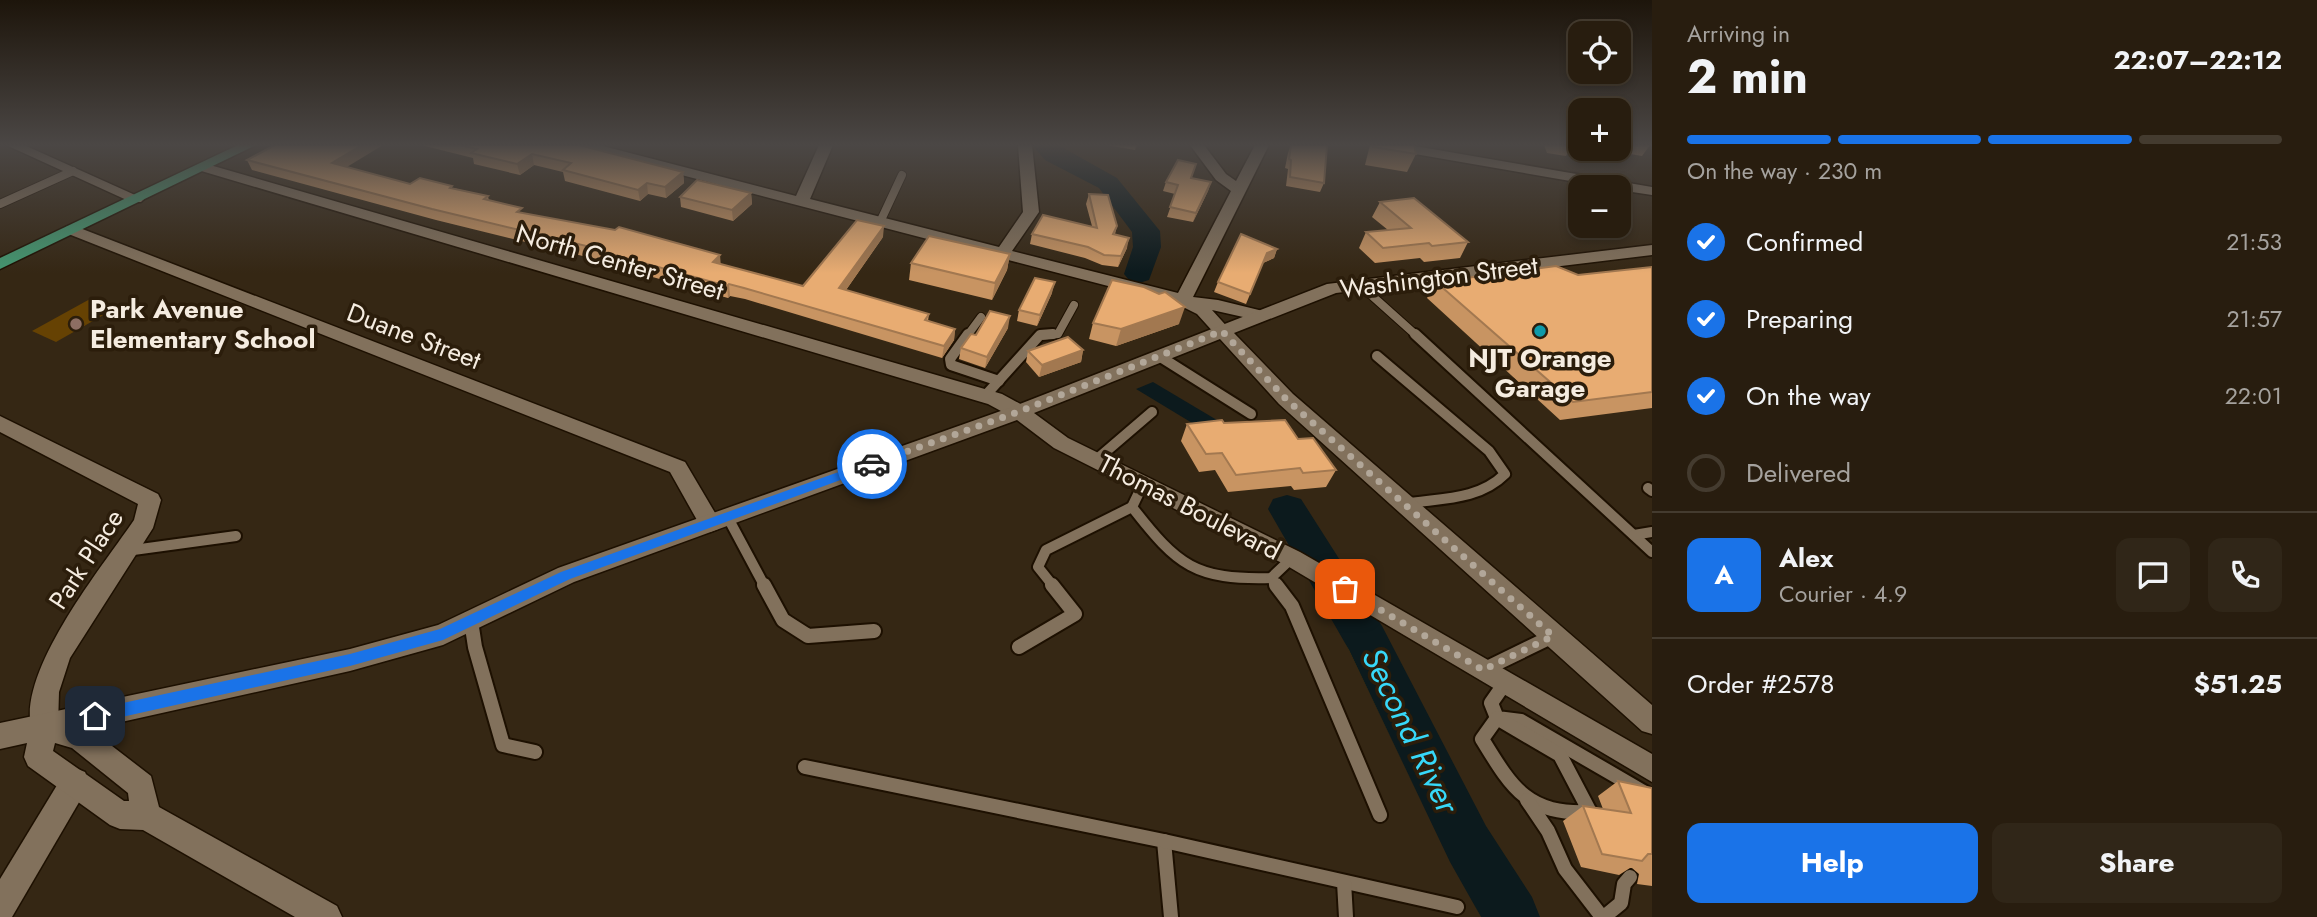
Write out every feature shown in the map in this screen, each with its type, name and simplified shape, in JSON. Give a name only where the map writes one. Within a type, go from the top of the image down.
[{"type":"main road","points":[[2,262],[159,188]]},
{"type":"street","points":[[111,188],[136,199]]},
{"type":"street","name":"North Center Street","points":[[274,188],[985,396],[1018,412]]},
{"type":"street","points":[[754,188],[1187,301],[1218,305],[1261,316]]},
{"type":"street","points":[[802,200],[807,188]]},
{"type":"street","points":[[1003,253],[1031,212],[1029,188]]},
{"type":"street","points":[[1634,188],[1652,191]]},
{"type":"street","points":[[1187,301],[1238,189]]},
{"type":"street","name":"Duane Street","points":[[72,230],[678,467],[719,519]]},
{"type":"street","name":"Washington Street","points":[[0,736],[350,660],[443,634],[566,575],[1018,412],[1333,288],[1652,250]]},
{"type":"street","points":[[1187,301],[1203,310],[1278,392],[1652,722]]},
{"type":"street","name":"Thomas Boulevard","points":[[1018,412],[1047,435],[1296,561],[1652,769]]},
{"type":"street","name":"Park Place","points":[[0,423],[150,500],[145,522],[58,654],[46,692],[44,727],[38,757],[75,782]]},
{"type":"street","points":[[44,727],[80,737],[141,786],[146,817]]},
{"type":"street","points":[[0,908],[75,782],[120,815],[146,817],[313,914]]},
{"type":"lane","points":[[0,204],[36,188]]},
{"type":"lane","points":[[881,220],[896,188]]},
{"type":"lane","points":[[1360,285],[1652,552]]},
{"type":"lane","points":[[985,396],[1040,335],[1058,334],[1074,305]]},
{"type":"lane","points":[[981,317],[950,359],[951,365],[999,381]]},
{"type":"lane","points":[[1159,356],[1251,415]]},
{"type":"lane","points":[[1377,356],[1489,452],[1504,474],[1497,485],[1469,495],[1404,504]]},
{"type":"lane","points":[[1096,460],[1152,412]]},
{"type":"lane","points":[[1019,647],[1075,614],[1038,567],[1046,550],[1132,507],[1144,482]]},
{"type":"lane","points":[[1132,507],[1166,551],[1197,573],[1242,580],[1271,578],[1296,561]]},
{"type":"lane","points":[[719,519],[783,620],[808,636],[874,631]]},
{"type":"lane","points":[[1634,535],[1652,532]]},
{"type":"lane","points":[[126,551],[236,536]]},
{"type":"lane","points":[[1271,578],[1293,606],[1380,815]]},
{"type":"lane","points":[[471,621],[475,647],[503,745],[535,752]]},
{"type":"lane","points":[[1527,800],[1568,813],[1590,812],[1560,755],[1497,719],[1491,703],[1494,676],[1553,636]]},
{"type":"lane","points":[[1497,719],[1521,721],[1652,797]]},
{"type":"lane","points":[[1497,719],[1482,739],[1508,781],[1527,800],[1548,831],[1565,869],[1603,917],[1621,903],[1623,884],[1630,877]]},
{"type":"lane","points":[[805,767],[1164,841],[1457,907]]},
{"type":"lane","points":[[1164,841],[1171,917]]},
{"type":"lane","points":[[1344,882],[1346,917]]},
{"type":"shaded area","points":[[90,299],[114,309],[56,342],[32,331]]},
{"type":"shaded area","points":[[1153,382],[1232,429],[1207,432],[1136,389]]},
{"type":"shaded area","points":[[1324,598],[1367,622],[1533,917],[1481,917],[1421,800]]},
{"type":"building","points":[[352,188],[450,188],[488,196],[484,199],[522,208],[517,212],[615,230],[619,227],[720,255],[713,262],[803,286],[857,220],[884,226],[839,288],[929,314],[925,320],[955,329],[944,346],[744,288],[729,284],[727,286],[593,249],[595,248]]},
{"type":"building","points":[[689,188],[729,188],[751,193],[732,210],[680,197]]},
{"type":"building","points":[[1177,188],[1208,188],[1196,213],[1170,207]]},
{"type":"building","points":[[1089,194],[1108,195],[1117,226],[1113,234],[1129,238],[1121,256],[1104,255],[1088,247],[1032,234],[1043,215],[1097,228]]},
{"type":"building","points":[[1414,198],[1468,242],[1383,248],[1366,232],[1411,228],[1380,202]]},
{"type":"building","points":[[1241,234],[1277,249],[1267,253],[1250,294],[1218,282]]},
{"type":"building","points":[[929,236],[1010,254],[995,283],[911,263]]},
{"type":"building","name":"NJT Orange Garage","points":[[1556,266],[1578,275],[1652,267],[1652,392],[1573,402],[1436,282]]},
{"type":"building","points":[[1035,278],[1055,282],[1040,315],[1019,310]]},
{"type":"building","points":[[1112,280],[1144,287],[1159,294],[1165,292],[1185,307],[1121,329],[1093,323]]},
{"type":"building","points":[[990,311],[1010,316],[987,357],[961,348],[971,334],[976,335]]},
{"type":"building","points":[[1068,337],[1083,350],[1042,365],[1028,351]]},
{"type":"building","points":[[1222,420],[1224,423],[1285,420],[1298,439],[1313,438],[1336,470],[1303,473],[1300,468],[1236,475],[1222,453],[1206,454],[1187,424]]},
{"type":"building","points":[[1618,781],[1652,788],[1652,854],[1648,854],[1642,861],[1602,854],[1583,806],[1631,813]]},
{"type":"waterway","name":"Second River","points":[[1112,188],[1146,231],[1147,247],[1139,274]]},
{"type":"waterway","name":"Second River","points":[[1287,509],[1366,639],[1468,844],[1512,917]]},
{"type":"way so far","points":[[872,464],[1018,412],[1222,331],[1286,399],[1553,636],[1483,670],[1345,589]]},
{"type":"place","name":"Park Avenue Elementary School","points":[[76,324]]},
{"type":"place","name":"NJT Orange Garage","points":[[1540,331]]},
{"type":"route","points":[[95,716],[350,660],[443,634],[566,575],[872,464]]}]
